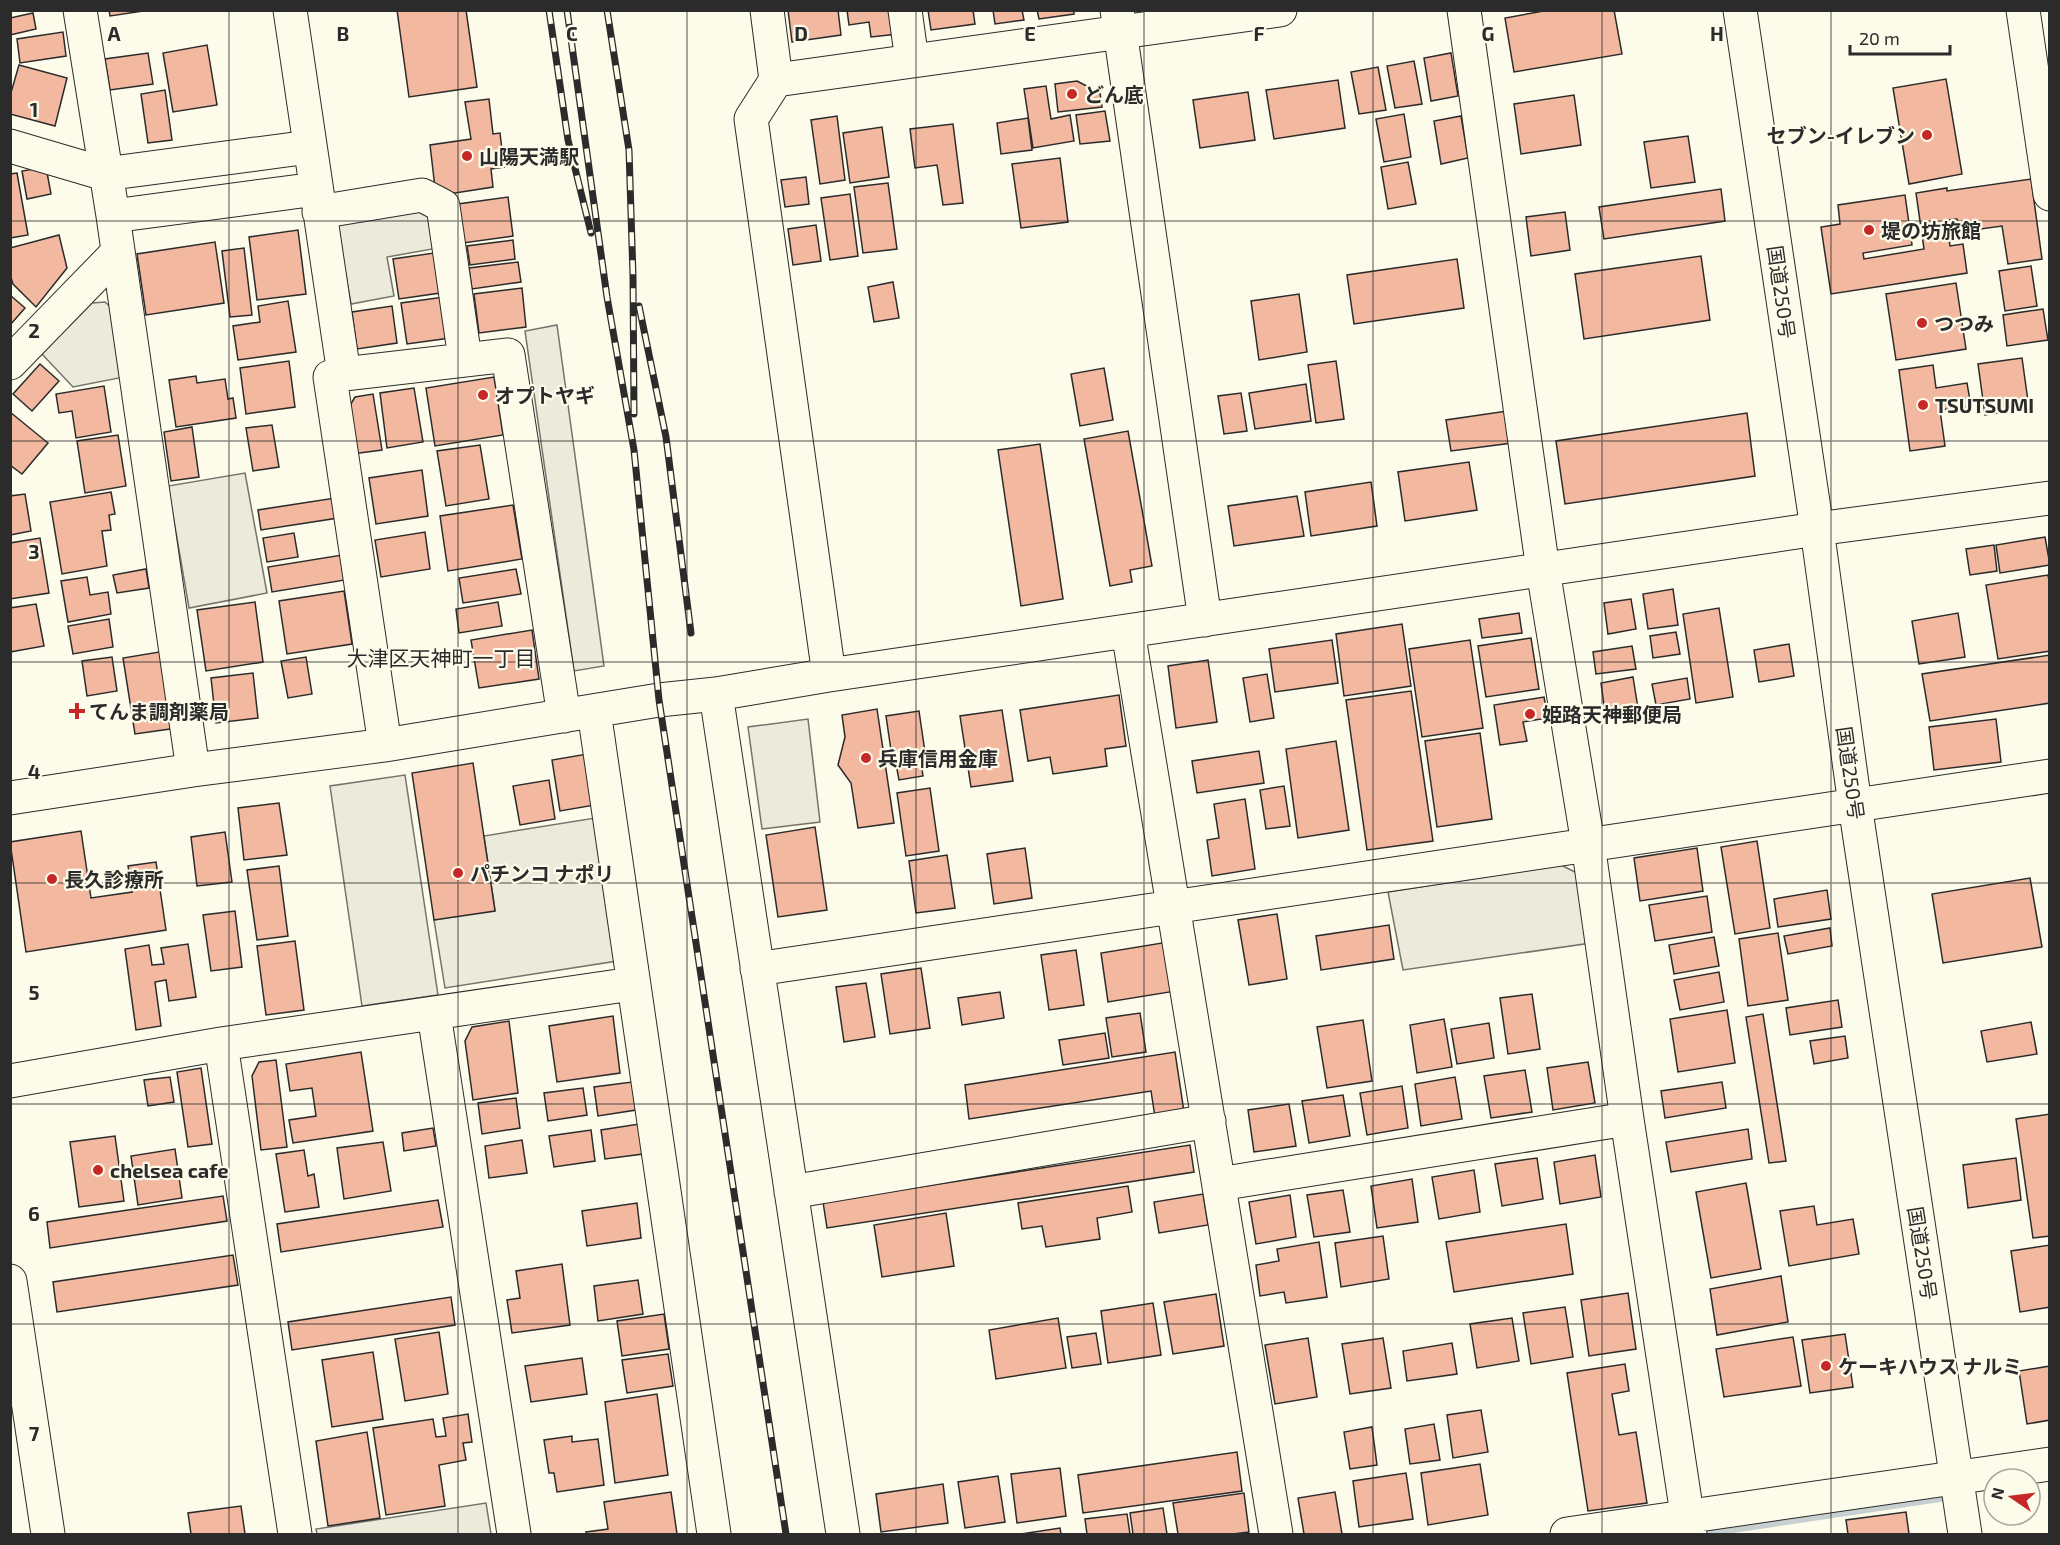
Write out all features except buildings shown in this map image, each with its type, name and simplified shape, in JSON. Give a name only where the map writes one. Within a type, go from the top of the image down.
[{"type":"main road","points":[[80,10],[113,216],[193,770]]},
{"type":"main road","points":[[290,10],[344,374]]},
{"type":"main road","points":[[767,10],[776,80],[751,119],[829,675]]},
{"type":"main road","points":[[905,10],[912,61]]},
{"type":"main road","points":[[776,80],[912,61],[1118,22],[1280,10]]},
{"type":"main road","points":[[1464,10],[1543,570],[1588,844],[1689,1526]]},
{"type":"main road","name":"国道250号","points":[[1740,10],[1855,805],[1965,1534]]},
{"type":"main road","points":[[2023,10],[2049,194]]},
{"type":"main road","points":[[1118,22],[1205,620]]},
{"type":"main road","points":[[10,146],[105,174],[309,147]]},
{"type":"main road","points":[[113,216],[422,195],[443,206],[465,359]]},
{"type":"main road","points":[[10,363],[118,252]]},
{"type":"main road","points":[[385,745],[330,377],[508,355],[632,984],[714,1534]]},
{"type":"main road","points":[[10,798],[193,770],[385,745],[659,700],[716,694],[1128,631],[2049,498]]},
{"type":"main road","points":[[1128,631],[1276,1534]]},
{"type":"main road","points":[[716,694],[843,1534]]},
{"type":"main road","points":[[757,969],[2049,776]]},
{"type":"main road","points":[[10,1081],[221,1044],[632,984]]},
{"type":"main road","points":[[434,1014],[514,1534]]},
{"type":"main road","points":[[221,1044],[295,1534]]},
{"type":"main road","points":[[1219,1184],[1627,1119]]},
{"type":"main road","points":[[791,1192],[1209,1121]]},
{"type":"main road","points":[[10,1281],[48,1534]]},
{"type":"main road","points":[[1567,1534],[1689,1526],[1957,1477],[2049,1464]]},
{"type":"shaded area","points":[[431,203],[438,248],[387,257],[394,296],[351,304],[336,220]]},
{"type":"shaded area","points":[[105,302],[117,313],[124,377],[73,387],[41,353],[92,303]]},
{"type":"shaded area","points":[[557,325],[604,666],[574,671],[525,331]]},
{"type":"shaded area","points":[[245,473],[267,593],[189,608],[168,486]]},
{"type":"shaded area","points":[[808,719],[820,822],[762,829],[748,727]]},
{"type":"shaded area","points":[[405,775],[438,995],[362,1006],[330,786]]},
{"type":"shaded area","points":[[595,818],[617,961],[445,988],[434,920],[495,910],[484,836]]},
{"type":"shaded area","points":[[1561,865],[1577,873],[1591,943],[1403,970],[1388,892]]},
{"type":"shaded area","points":[[486,1503],[491,1534],[317,1534],[316,1529]]},
{"type":"waterway","points":[[1692,1534],[1953,1495]]},
{"type":"railway","points":[[549,10],[568,140],[591,233]]},
{"type":"railway","points":[[567,10],[607,297],[634,450],[659,700],[786,1534]]},
{"type":"railway","points":[[607,10],[629,150],[634,414]]},
{"type":"railway","points":[[639,306],[666,437],[691,633]]},
{"type":"place","name":"どん底","points":[[1072,94]]},
{"type":"place","name":"セブン-イレブン","points":[[1927,135]]},
{"type":"place","name":"山陽天満駅","points":[[467,156]]},
{"type":"place","name":"堤の坊旅館","points":[[1869,230]]},
{"type":"place","name":"つつみ","points":[[1922,323]]},
{"type":"place","name":"オプトヤギ","points":[[483,395]]},
{"type":"place","name":"TSUTSUMI","points":[[1923,405]]},
{"type":"place","name":"てんま調剤薬局","points":[[77,711]]},
{"type":"place","name":"姫路天神郵便局","points":[[1530,714]]},
{"type":"place","name":"兵庫信用金庫","points":[[866,758]]},
{"type":"place","name":"パチンコ ナポリ","points":[[458,873]]},
{"type":"place","name":"長久診療所","points":[[52,879]]},
{"type":"place","name":"chelsea cafe","points":[[98,1170]]},
{"type":"place","name":"ケーキハウス ナルミ","points":[[1826,1366]]},
{"type":"district","name":"大津区天神町一丁目","points":[[441,657]]}]
